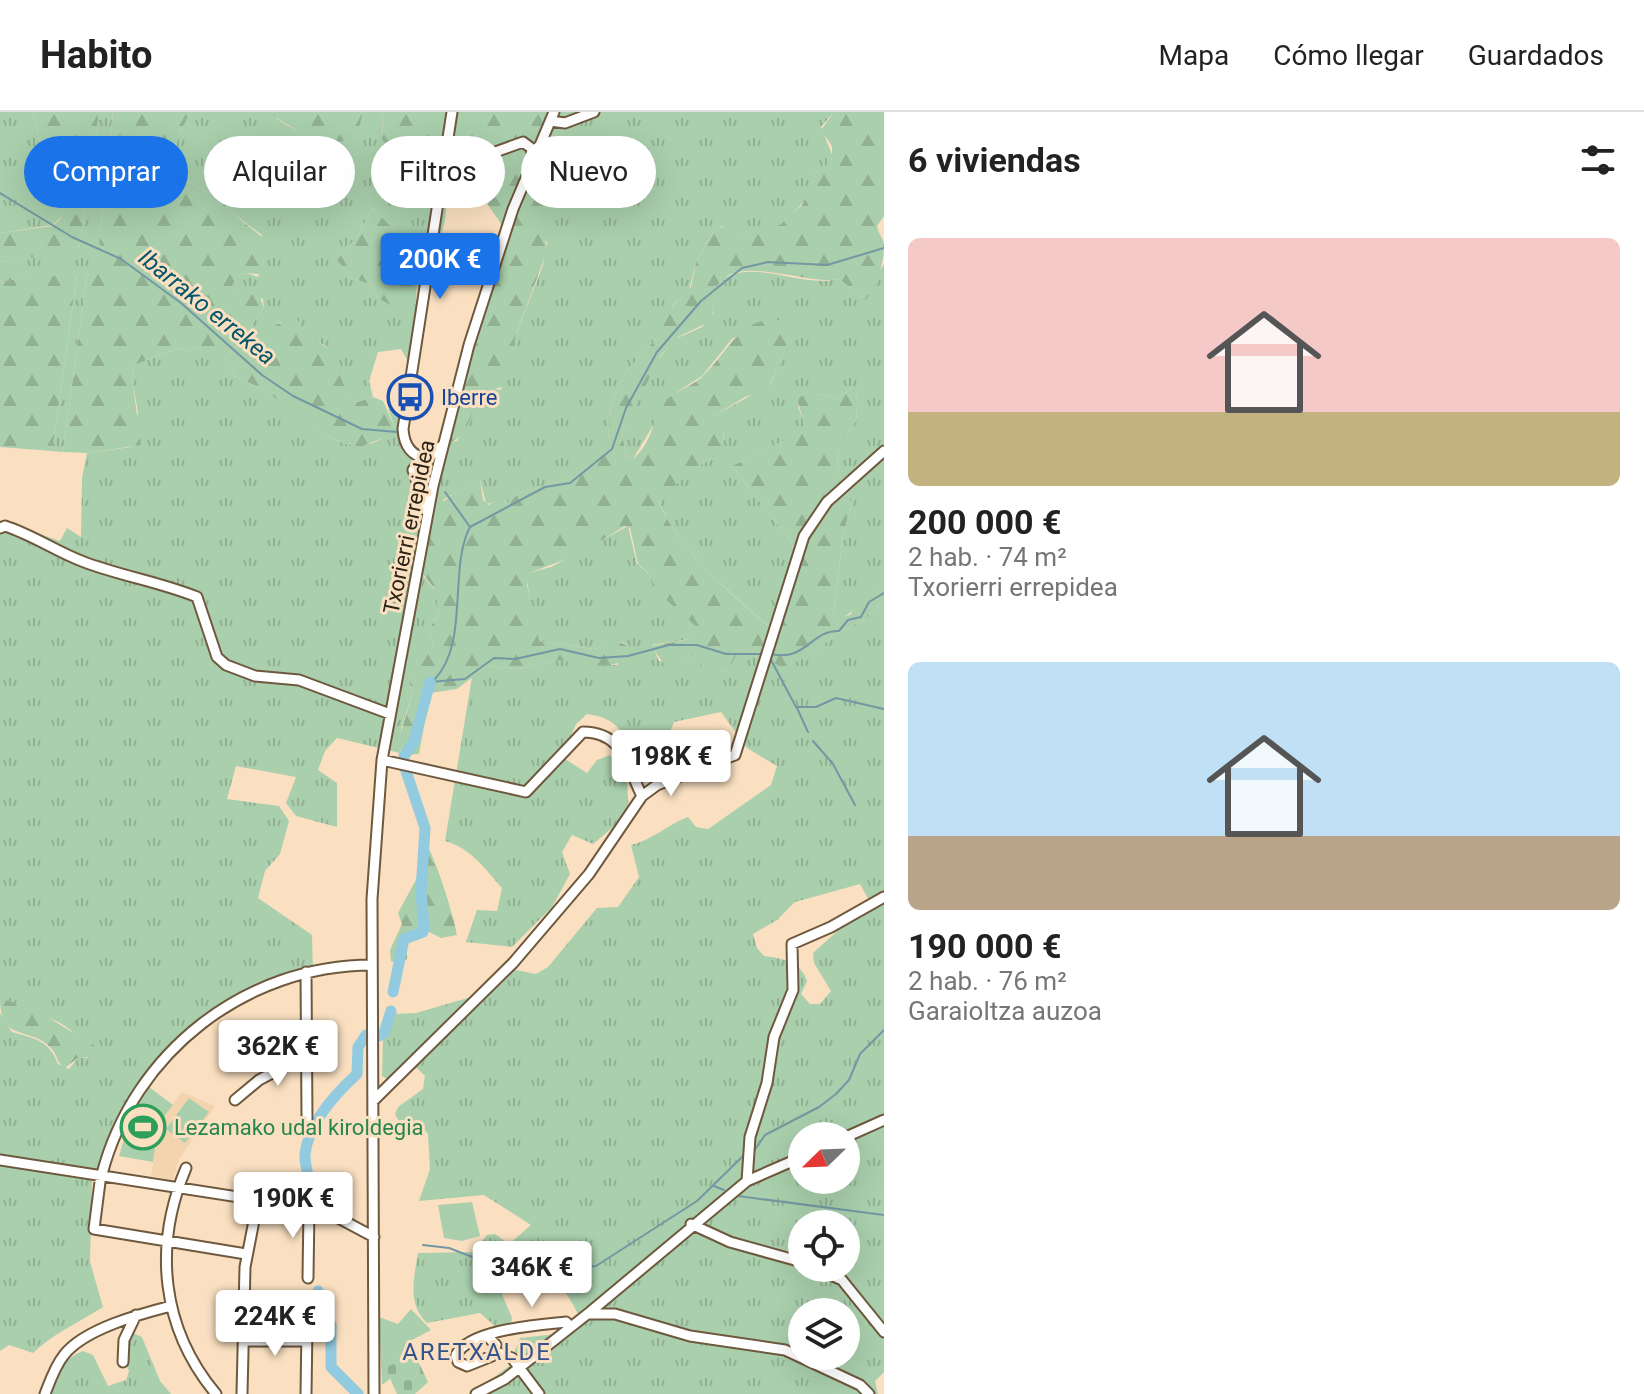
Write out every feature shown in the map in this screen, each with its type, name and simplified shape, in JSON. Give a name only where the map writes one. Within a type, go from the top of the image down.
[{"type":"street","points":[[449,136],[452,112]]},
{"type":"street","points":[[552,117],[565,123],[594,112]]},
{"type":"street","name":"Txorierri errepidea","points":[[543,136],[552,117]]},
{"type":"street","name":"Txorierri errepidea","points":[[374,1394],[372,965],[374,845],[382,760],[433,486],[481,303],[521,191]]},
{"type":"street","points":[[438,471],[436,463],[408,449],[404,433],[439,208]]},
{"type":"street","points":[[428,519],[413,470],[444,444]]},
{"type":"street","points":[[373,1101],[513,963],[589,874],[642,796],[657,785],[735,755],[804,536],[827,502],[884,451]]},
{"type":"street","points":[[420,489],[428,490],[433,486]]},
{"type":"street","points":[[0,528],[5,526],[21,531],[85,563],[158,582],[197,597],[217,657],[238,671],[299,680],[390,714]]},
{"type":"street","points":[[382,760],[526,792],[588,731],[606,736],[626,753],[642,796]]},
{"type":"street","points":[[747,1181],[747,1153],[767,1083],[774,1037],[793,990],[792,944],[831,927],[884,897]]},
{"type":"street","points":[[246,1254],[92,1228],[102,1174],[118,1127],[133,1099],[177,1044],[239,998],[306,972],[372,965]]},
{"type":"street","points":[[306,972],[307,1119]]},
{"type":"street","points":[[235,1100],[259,1080],[306,1055]]},
{"type":"street","points":[[860,1131],[884,1120]]},
{"type":"street","points":[[0,1160],[309,1208],[329,1213],[374,1237]]},
{"type":"street","points":[[476,1394],[520,1367],[588,1314],[691,1224],[747,1181],[788,1163]]},
{"type":"street","points":[[186,1168],[178,1186],[165,1241],[171,1306],[186,1349],[216,1394]]},
{"type":"street","points":[[242,1394],[246,1254],[258,1200]]},
{"type":"street","points":[[308,1278],[309,1208]]},
{"type":"street","points":[[691,1224],[730,1242],[788,1258]]},
{"type":"street","points":[[844,1282],[884,1332]]},
{"type":"street","points":[[45,1394],[66,1351],[136,1315],[171,1306]]},
{"type":"street","points":[[588,1314],[615,1314],[690,1336],[785,1350],[860,1385],[869,1394]]},
{"type":"street","points":[[123,1362],[124,1340],[136,1315]]},
{"type":"street","points":[[539,1394],[512,1358],[496,1352],[467,1366],[458,1362],[456,1355],[459,1349],[487,1336],[535,1325],[566,1322],[571,1327]]},
{"type":"street","points":[[306,1394],[307,1326]]},
{"type":"street","points":[[487,1336],[493,1339],[496,1352]]},
{"type":"street","points":[[243,1341],[307,1341]]},
{"type":"shaded area","points":[[182,1092],[215,1106],[179,1159],[173,1180],[151,1176],[159,1123]]},
{"type":"green space","points":[[0,112],[33,112],[38,136],[24,136],[24,208],[56,208],[61,217],[53,225],[0,233]]},
{"type":"green space","points":[[33,112],[99,112],[96,136],[38,136]]},
{"type":"green space","points":[[99,112],[113,112],[110,136],[95,136]]},
{"type":"green space","points":[[113,112],[190,112],[179,136],[110,136]]},
{"type":"green space","points":[[190,112],[271,112],[284,124],[316,136],[204,136],[204,191],[188,181],[188,136],[179,136]]},
{"type":"green space","points":[[271,112],[363,112],[355,137],[310,136]]},
{"type":"green space","points":[[363,112],[383,112],[382,136],[371,136],[373,208],[357,237],[337,260],[352,278],[372,285],[378,298],[405,313],[416,303],[419,318],[409,363],[401,349],[378,352],[369,381],[373,397],[356,402],[349,398],[326,346],[280,322],[231,374],[265,391],[315,428],[346,444],[362,445],[379,440],[395,428],[388,409],[403,408],[409,414],[409,435],[414,449],[457,441],[484,391],[491,388],[501,390],[516,335],[543,265],[547,242],[533,227],[538,208],[656,208],[656,136],[558,136],[567,126],[592,112],[834,112],[821,127],[833,157],[828,166],[816,173],[805,200],[789,218],[774,229],[744,240],[722,226],[713,232],[696,262],[689,290],[673,305],[655,340],[625,373],[611,405],[608,440],[577,476],[520,493],[506,504],[504,500],[486,504],[480,479],[444,499],[423,576],[435,590],[439,611],[429,630],[433,643],[407,662],[412,695],[401,729],[400,753],[337,738],[325,751],[318,770],[337,783],[337,827],[296,816],[286,803],[296,777],[236,766],[227,799],[279,806],[289,821],[280,854],[265,871],[258,898],[312,935],[313,973],[265,992],[214,1019],[168,1053],[150,1073],[136,1093],[114,1152],[92,1180],[90,1262],[103,1307],[57,1334],[33,1353],[9,1345],[0,1351],[0,1013],[12,1032],[46,1045],[58,1064],[69,1069],[78,1058],[88,1058],[82,1043],[63,1025],[0,998],[0,521],[60,541],[67,528],[81,537],[82,478],[87,453],[131,447],[138,413],[132,378],[134,365],[179,348],[187,351],[201,347],[224,362],[264,308],[263,299],[231,289],[237,276],[246,273],[258,277],[265,262],[262,235],[228,208],[355,208],[355,136],[348,136]]},
{"type":"green space","points":[[383,112],[592,112],[574,121],[559,136],[521,136],[521,208],[540,208],[534,227],[545,238],[547,251],[516,335],[503,387],[484,391],[466,428],[450,443],[471,353],[508,234],[490,208],[505,208],[505,136],[382,136]]},
{"type":"green space","points":[[834,112],[884,112],[884,216],[877,226],[884,251],[879,274],[866,300],[839,279],[756,271],[727,276],[716,290],[709,322],[678,337],[660,356],[622,434],[627,458],[633,459],[644,446],[666,401],[702,377],[740,334],[762,321],[796,323],[767,391],[745,397],[715,415],[724,427],[723,445],[727,452],[700,465],[658,499],[666,517],[692,553],[724,587],[773,630],[794,554],[791,541],[732,466],[805,430],[797,397],[817,394],[837,399],[852,387],[858,387],[856,421],[841,442],[837,457],[838,470],[851,503],[842,542],[833,619],[850,615],[863,595],[884,582],[884,602],[865,619],[832,636],[817,652],[787,666],[779,666],[759,653],[739,649],[731,664],[719,672],[707,671],[693,655],[675,664],[664,664],[651,646],[690,639],[700,630],[667,600],[638,564],[630,528],[625,526],[577,555],[529,573],[527,585],[539,641],[594,649],[620,642],[630,647],[624,662],[603,666],[557,660],[520,669],[487,666],[457,689],[430,693],[419,754],[402,755],[398,742],[412,695],[407,664],[410,657],[433,643],[429,630],[439,611],[434,588],[421,572],[430,524],[440,505],[480,479],[483,500],[488,505],[502,498],[506,504],[520,493],[577,476],[588,458],[608,440],[611,405],[625,373],[655,340],[668,311],[691,287],[696,262],[715,229],[725,226],[744,240],[781,224],[802,205],[816,173],[832,160],[832,146],[821,130]]},
{"type":"green space","points":[[188,181],[204,191],[204,208],[228,208],[266,240],[268,275],[246,273],[237,276],[231,289],[260,297],[264,308],[224,362],[214,359],[201,347],[187,351],[179,348],[134,365],[132,378],[141,445],[87,453],[63,452],[87,275],[106,270],[96,262],[104,251],[99,243],[103,208],[188,208]]},
{"type":"green space","points":[[56,208],[85,208],[79,250],[0,262],[0,233],[53,226],[61,218]]},
{"type":"green space","points":[[85,208],[103,208],[99,243],[104,251],[107,271],[87,275],[63,452],[52,451],[77,275],[0,281],[0,262],[79,249]]},
{"type":"green space","points":[[373,208],[446,208],[442,232],[421,275],[406,242]]},
{"type":"green space","points":[[373,208],[406,242],[421,275],[417,282],[416,303],[405,314],[378,298],[372,285],[352,278],[337,260],[357,237]]},
{"type":"green space","points":[[884,264],[884,582],[848,615],[833,620],[842,542],[851,503],[838,470],[837,457],[841,442],[856,421],[858,387],[852,387],[837,399],[817,394],[798,406],[806,430],[732,466],[791,541],[794,554],[773,630],[692,553],[666,517],[658,498],[700,465],[726,452],[724,431],[715,415],[770,385],[795,324],[766,321],[732,339],[702,376],[671,396],[633,459],[627,458],[622,434],[655,363],[675,339],[702,327],[713,313],[714,292],[722,279],[751,272],[809,280],[839,279],[862,297]]},
{"type":"green space","points":[[77,274],[52,451],[0,447],[0,281]]},
{"type":"green space","points":[[297,318],[302,331],[329,349],[349,398],[357,402],[373,397],[383,401],[395,428],[391,435],[360,447],[347,444],[312,426],[266,391],[231,374],[276,325]]},
{"type":"green space","points":[[628,526],[637,564],[662,594],[701,630],[690,639],[652,645],[659,661],[681,661],[693,655],[704,667],[723,671],[739,649],[759,653],[783,666],[817,652],[832,636],[865,619],[884,602],[884,1372],[875,1381],[878,1394],[472,1394],[509,1366],[520,1338],[574,1332],[580,1318],[564,1290],[557,1283],[542,1278],[501,1277],[497,1282],[512,1318],[510,1330],[497,1328],[480,1313],[427,1323],[417,1308],[414,1290],[418,1253],[474,1252],[487,1235],[495,1234],[509,1244],[531,1225],[484,1195],[419,1201],[430,1169],[428,1134],[423,1128],[401,1125],[395,1114],[398,1107],[423,1089],[425,1076],[417,1068],[389,1080],[382,1076],[383,1037],[390,1014],[416,1013],[471,997],[505,968],[536,974],[548,967],[597,908],[618,907],[639,877],[631,845],[688,817],[696,827],[708,829],[771,785],[777,766],[747,748],[721,712],[674,722],[660,757],[650,762],[639,760],[613,723],[587,714],[576,724],[562,757],[587,773],[597,760],[610,755],[627,783],[629,814],[593,844],[572,835],[562,852],[570,874],[552,907],[512,947],[466,942],[477,910],[497,911],[502,888],[470,854],[445,841],[472,677],[487,666],[520,669],[557,660],[617,665],[630,647],[622,642],[594,649],[539,641],[534,634],[527,579],[529,573],[551,567]],"holes":[[[860,884],[870,902],[813,953],[814,963],[831,991],[820,1004],[810,1004],[801,994],[807,981],[800,969],[790,962],[764,956],[757,948],[753,934],[777,920],[795,902]]]},
{"type":"green space","points":[[423,839],[438,870],[457,935],[441,938],[425,930],[407,938],[407,959],[399,965],[391,961],[390,950],[402,924],[398,913],[418,876]]},
{"type":"green space","points":[[0,998],[36,1010],[100,1049],[93,1057],[78,1058],[65,1068],[42,1041],[10,1028],[1,1012]]},
{"type":"green space","name":"Lezamako udal kiroldegia","points":[[149,1087],[173,1105],[159,1123],[153,1162],[119,1156],[133,1109]]},
{"type":"green space","points":[[189,1098],[209,1112],[185,1143],[166,1129]]},
{"type":"green space","points":[[472,1202],[480,1236],[462,1241],[444,1238],[438,1205]]},
{"type":"green space","points":[[411,1309],[431,1330],[408,1342],[415,1355],[386,1367],[390,1379],[382,1385],[379,1317],[398,1324]]},
{"type":"green space","points":[[125,1330],[142,1337],[160,1381],[171,1394],[50,1394],[61,1368],[83,1351],[93,1355],[108,1386],[126,1380],[129,1371],[122,1354]]},
{"type":"green space","points":[[415,1355],[428,1382],[415,1394],[397,1394],[385,1367]]},
{"type":"waterway","name":"Ibarrako errekea","points":[[0,193],[72,237],[121,259],[181,303],[262,375],[293,396],[362,429],[397,432]]},
{"type":"waterway","points":[[470,527],[545,487],[570,483],[612,449],[626,408],[657,352],[701,301],[742,268],[768,262],[827,265],[884,248]]},
{"type":"waterway","name":"Ibarrako errekea","points":[[434,680],[445,665],[452,646],[460,563],[470,527],[445,492]]},
{"type":"waterway","points":[[771,654],[792,654],[821,635],[839,631],[848,620],[861,617],[869,602],[884,593]]},
{"type":"waterway","points":[[430,682],[465,679],[494,658],[515,659],[560,649],[599,658],[628,656],[669,645],[697,645],[726,654],[761,654]]},
{"type":"waterway","points":[[770,658],[796,707],[816,707],[836,698],[884,709]]},
{"type":"waterway","points":[[404,756],[414,742],[430,682]]},
{"type":"waterway","points":[[797,708],[808,732]]},
{"type":"waterway","points":[[813,741],[833,764],[855,805]]},
{"type":"waterway","points":[[393,992],[404,939],[423,932],[424,928],[421,891],[425,828],[404,765]]},
{"type":"waterway","points":[[379,1036],[384,1033],[391,1011]]},
{"type":"waterway","points":[[754,1151],[765,1135],[819,1107],[836,1094],[849,1080],[860,1054],[884,1030]]},
{"type":"waterway","points":[[315,1205],[305,1160],[307,1142],[324,1110],[357,1074],[358,1047],[366,1035]]},
{"type":"waterway","points":[[423,1245],[449,1248],[480,1260],[488,1256],[494,1244],[545,1271],[596,1266],[697,1201],[744,1155]]},
{"type":"waterway","points":[[714,1186],[724,1190]]},
{"type":"waterway","points":[[738,1196],[884,1215]]},
{"type":"waterway","points":[[318,1291],[319,1304],[331,1325],[331,1367],[358,1394]]},
{"type":"place","name":"Iberre","points":[[410,397]]},
{"type":"place","name":"Lezamako udal kiroldegia","points":[[143,1127]]},
{"type":"district","name":"ARETXALDE","points":[[477,1352]]}]
